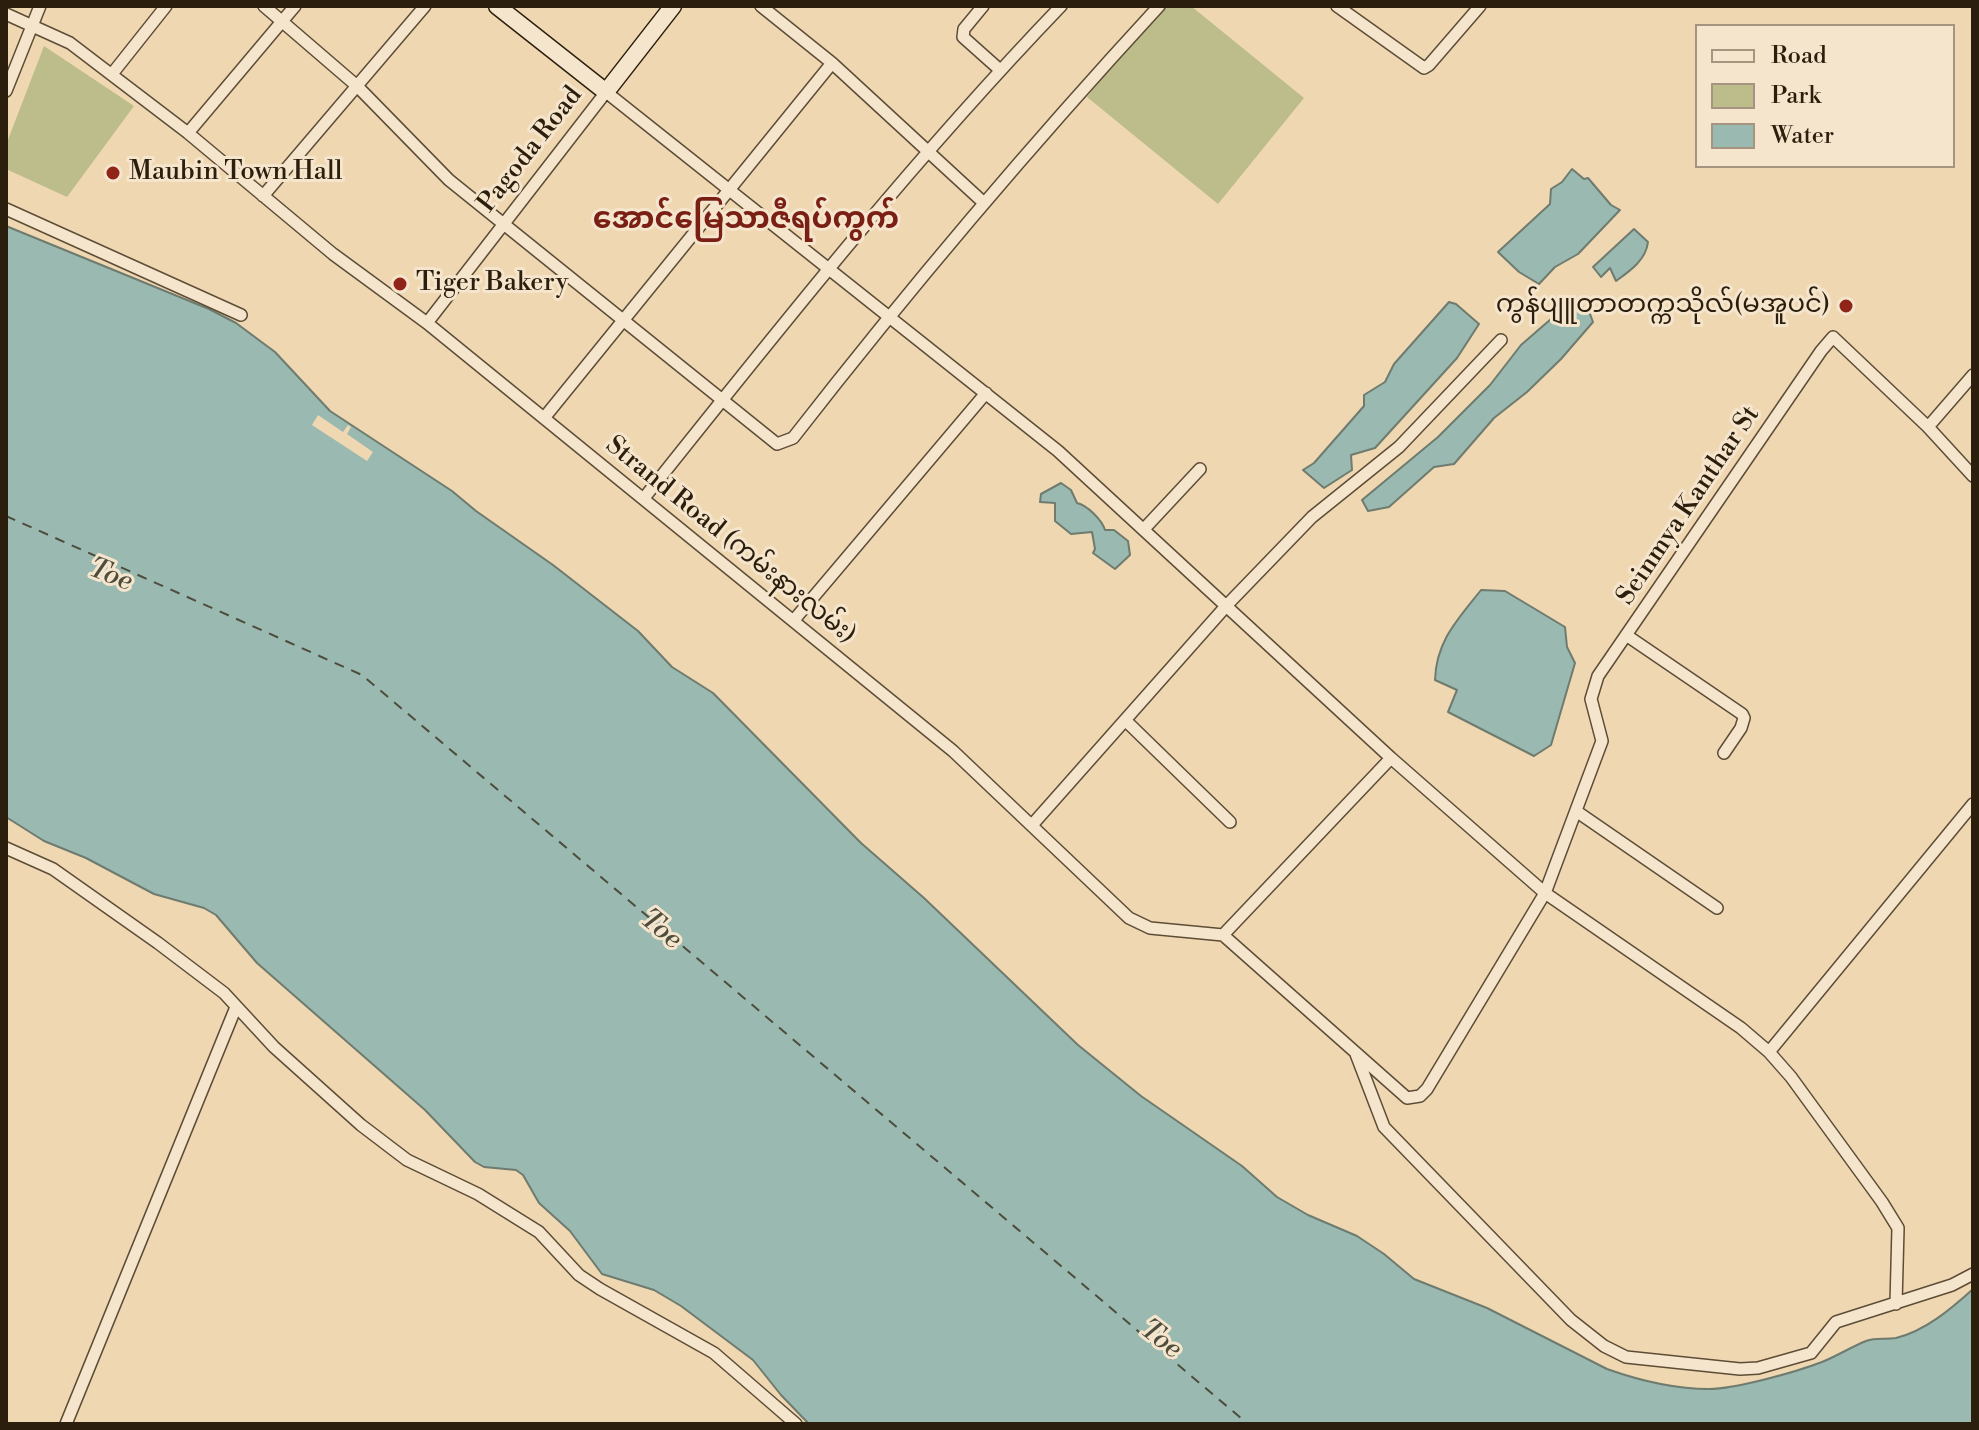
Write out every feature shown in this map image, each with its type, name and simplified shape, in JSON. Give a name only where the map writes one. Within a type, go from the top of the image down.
[{"type":"main road","points":[[497,6],[606,92]]},
{"type":"main road","name":"Pagoda Road","points":[[606,92],[673,6]]},
{"type":"street","points":[[6,91],[40,6]]},
{"type":"street","points":[[112,74],[166,6]]},
{"type":"street","points":[[264,6],[357,86],[449,180],[777,444],[793,438],[888,316],[1062,112],[1159,6]]},
{"type":"street","points":[[188,133],[295,6]]},
{"type":"street","points":[[263,196],[425,6]]},
{"type":"street","points":[[761,6],[832,63],[984,203]]},
{"type":"street","points":[[983,6],[964,29],[963,37],[1000,70]]},
{"type":"street","points":[[644,498],[829,269],[1000,70],[1061,6]]},
{"type":"street","points":[[1337,6],[1424,68],[1480,6]]},
{"type":"street","name":"Strand Road (ကမ်းနားလမ်း)","points":[[6,14],[70,43],[188,133],[333,254],[427,323],[953,751],[1129,918],[1150,928],[1223,935]]},
{"type":"street","points":[[544,418],[832,63]]},
{"type":"street","points":[[606,92],[1058,451],[1391,758],[1545,893],[1741,1028],[1769,1052],[1791,1077],[1898,1228],[1896,1304]]},
{"type":"street","name":"Pagoda Road","points":[[427,323],[606,92]]},
{"type":"street","points":[[6,209],[241,315]]},
{"type":"street","name":"Seinmya Kanthar St","points":[[1354,1052],[1398,1092],[1414,1098],[1427,1089],[1545,893],[1602,741],[1591,699],[1598,676],[1833,337],[1928,427]]},
{"type":"street","points":[[1032,825],[1227,605],[1312,517],[1399,447],[1501,340]]},
{"type":"street","points":[[1973,375],[1928,427],[1973,476]]},
{"type":"street","points":[[794,620],[986,393]]},
{"type":"street","points":[[1144,529],[1200,469]]},
{"type":"street","points":[[1626,635],[1742,714],[1741,728],[1724,753]]},
{"type":"street","points":[[1125,720],[1230,822]]},
{"type":"street","points":[[1391,758],[1223,935],[1354,1052],[1384,1127],[1571,1320],[1604,1346],[1626,1357],[1740,1369],[1758,1368],[1811,1353],[1836,1322],[1952,1285],[1973,1274]]},
{"type":"street","points":[[1769,1052],[1973,804]]},
{"type":"street","points":[[1576,811],[1717,908]]},
{"type":"street","points":[[6,848],[53,869],[224,993],[274,1047],[361,1125],[407,1160],[478,1194],[539,1232],[579,1275],[714,1353],[796,1424]]},
{"type":"street","points":[[66,1424],[236,1007]]},
{"type":"green space","points":[[1160,6],[1191,6],[1304,98],[1218,204],[1087,97]]},
{"type":"green space","points":[[44,46],[134,106],[67,197],[6,169],[6,145]]},
{"type":"water","points":[[1572,169],[1584,179],[1588,178],[1611,205],[1620,210],[1578,254],[1555,267],[1539,284],[1519,272],[1498,252],[1550,204],[1551,189],[1562,182]]},
{"type":"water","name":"Toe","points":[[6,226],[209,309],[236,323],[275,352],[330,411],[452,491],[553,565],[638,631],[672,667],[713,693],[861,843],[924,898],[1078,1045],[1141,1096],[1242,1166],[1277,1197],[1308,1215],[1357,1236],[1414,1279],[1487,1308],[1607,1369],[1684,1387],[1709,1389],[1749,1383],[1822,1362],[1866,1341],[1907,1335],[1937,1318],[1973,1289],[1973,1424],[809,1424],[753,1360],[681,1306],[654,1290],[602,1274],[570,1231],[539,1203],[523,1175],[516,1170],[484,1167],[475,1162],[425,1110],[257,963],[216,915],[204,908],[154,894],[86,858],[44,841],[6,817]]},
{"type":"water","points":[[1634,229],[1648,242],[1641,260],[1616,281],[1610,268],[1601,277],[1593,267]]},
{"type":"water","points":[[1574,299],[1590,314],[1593,322],[1561,359],[1494,418],[1454,464],[1434,467],[1389,507],[1368,511],[1362,500],[1438,437],[1490,385],[1521,345]]},
{"type":"water","points":[[1449,302],[1456,304],[1479,324],[1457,358],[1375,448],[1351,455],[1352,470],[1324,488],[1303,470],[1314,463],[1364,406],[1364,395],[1385,382],[1394,364]]},
{"type":"water","points":[[1061,483],[1071,490],[1077,503],[1097,518],[1105,530],[1114,530],[1128,541],[1130,555],[1115,569],[1093,553],[1092,532],[1071,534],[1055,521],[1055,503],[1040,502],[1041,494]]},
{"type":"water","points":[[1481,590],[1505,591],[1565,627],[1567,647],[1575,663],[1551,745],[1534,756],[1448,712],[1457,690],[1435,680],[1444,642]]},
{"type":"pier","points":[[318,415],[343,432],[348,425],[351,427],[347,434],[373,452],[367,461],[312,425]]},
{"type":"ferry route","points":[[6,516],[362,675],[1248,1424]]},
{"type":"place","name":"Maubin Town Hall","points":[[113,173]]},
{"type":"place","name":"Tiger Bakery","points":[[400,284]]},
{"type":"place","name":"ကွန်ပျူတာတက္ကသိုလ်(မအူပင်)","points":[[1846,306]]},
{"type":"district","name":"အောင်မြေသာဇီရပ်ကွက်","points":[[746,221]]}]
